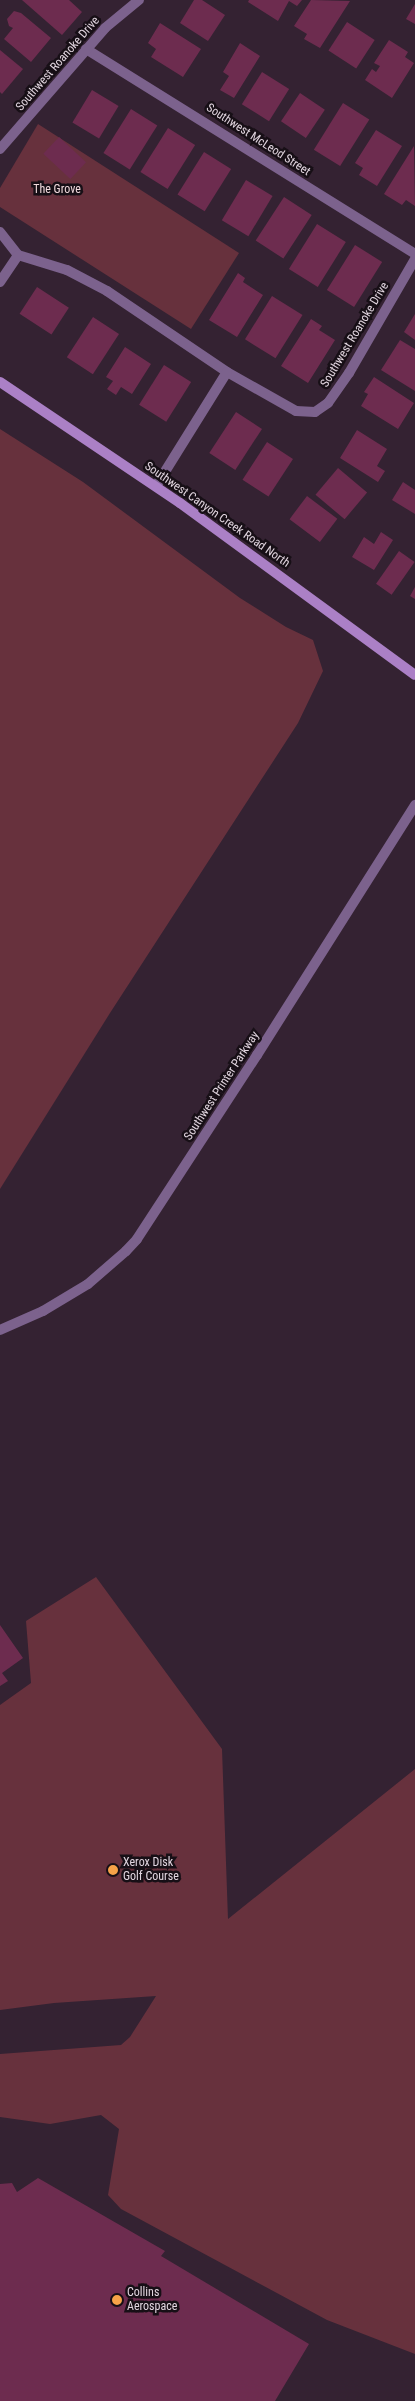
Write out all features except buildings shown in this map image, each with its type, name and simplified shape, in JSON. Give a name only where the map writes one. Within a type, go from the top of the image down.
[{"type":"main road","name":"Southwest Canyon Creek Road North","points":[[0,382],[156,486],[415,675]]},
{"type":"street","name":"Southwest Roanoke Drive","points":[[0,149],[86,49],[116,17],[139,0]]},
{"type":"street","name":"Southwest McLeod Street","points":[[86,49],[415,254]]},
{"type":"street","points":[[0,232],[18,255],[0,282]]},
{"type":"street","name":"Southwest Roanoke Drive","points":[[18,255],[67,270],[108,291],[228,372],[296,411],[315,412],[328,403],[349,374],[415,259]]},
{"type":"street","points":[[156,486],[228,372]]},
{"type":"street","name":"Southwest Printer Parkway","points":[[0,1330],[43,1311],[88,1284],[137,1239],[248,1070],[415,805]]},
{"type":"green space","name":"The Grove","points":[[38,124],[239,253],[191,329],[0,207],[0,188]]},
{"type":"green space","points":[[0,429],[83,482],[240,598],[286,627],[313,640],[323,671],[298,723],[110,1013],[0,1189]]},
{"type":"green space","points":[[96,1577],[222,1749],[228,1919],[415,1769],[415,2354],[327,2320],[121,2209],[108,2195],[119,2129],[101,2115],[50,2124],[0,2117],[0,2054],[121,2045],[130,2037],[156,1996],[54,2003],[0,2010],[0,1705],[31,1683],[26,1621]]},
{"type":"place","name":"Xerox Disk Golf Course","points":[[113,1870]]},
{"type":"place","name":"Collins Aerospace","points":[[117,2300]]}]
